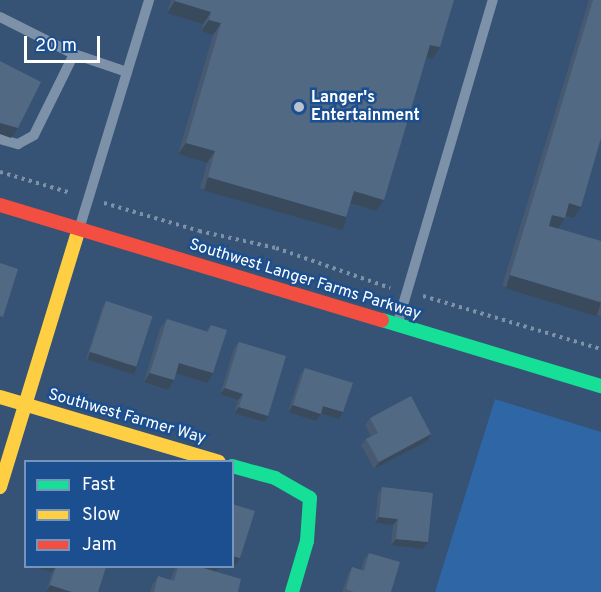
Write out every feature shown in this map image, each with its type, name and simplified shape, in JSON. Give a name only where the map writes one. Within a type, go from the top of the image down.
[{"type":"street","name":"Southwest Langer Farms Parkway","points":[[0,206],[601,386]]},
{"type":"street","points":[[0,487],[79,229]]},
{"type":"street","name":"Southwest Farmer Way","points":[[0,397],[212,460]]},
{"type":"street","points":[[234,466],[275,478],[310,498],[307,541],[292,592]]},
{"type":"lane","points":[[79,229],[149,0]]},
{"type":"lane","points":[[397,325],[493,0]]},
{"type":"lane","points":[[0,17],[74,54],[127,72]]},
{"type":"lane","points":[[0,139],[18,144],[34,135],[74,54]]},
{"type":"path","points":[[0,172],[199,231],[276,248],[351,278],[601,349]]},
{"type":"shaded area","points":[[495,399],[601,432],[601,592],[435,592]]},
{"type":"building","name":"Langer's Entertainment","points":[[176,0],[454,0],[440,47],[430,45],[384,200],[354,191],[346,217],[208,177],[215,151],[186,143],[221,23],[209,20],[211,12]]},
{"type":"building","points":[[593,0],[601,0],[601,138],[581,207],[569,203],[565,218],[552,215],[549,226],[601,241],[601,302],[510,275]]},
{"type":"building","points":[[0,61],[41,82],[18,128],[0,123]]},
{"type":"building","points":[[0,263],[18,269],[3,317],[0,316]]},
{"type":"building","points":[[106,301],[153,316],[136,367],[90,351]]},
{"type":"building","points":[[167,319],[208,332],[211,325],[227,330],[213,373],[179,363],[174,380],[150,373]]},
{"type":"building","points":[[239,342],[286,356],[268,416],[239,407],[243,394],[225,388]]},
{"type":"building","points":[[305,368],[353,383],[343,412],[323,406],[321,414],[293,405]]},
{"type":"building","points":[[411,396],[431,434],[379,462],[366,439],[378,433],[370,418]]},
{"type":"building","points":[[382,487],[433,493],[428,542],[396,539],[398,519],[379,517]]},
{"type":"building","points":[[234,505],[255,511],[240,558],[234,556]]},
{"type":"building","points":[[369,553],[400,562],[391,592],[354,592],[346,589],[352,567],[364,571]]},
{"type":"building","points":[[56,568],[106,568],[98,592],[72,592],[50,585]]},
{"type":"building","points":[[178,568],[203,568],[241,579],[238,592],[154,592],[158,576],[174,581]]},
{"type":"traffic: fast","points":[[382,320],[601,386]]},
{"type":"traffic: fast","points":[[234,467],[275,478],[310,498],[307,541],[292,592]]},
{"type":"traffic: slow","points":[[0,487],[79,229]]},
{"type":"traffic: slow","points":[[0,397],[212,460]]},
{"type":"traffic: jam","points":[[0,205],[382,320]]},
{"type":"place","name":"Langer's Entertainment","points":[[299,107]]}]
